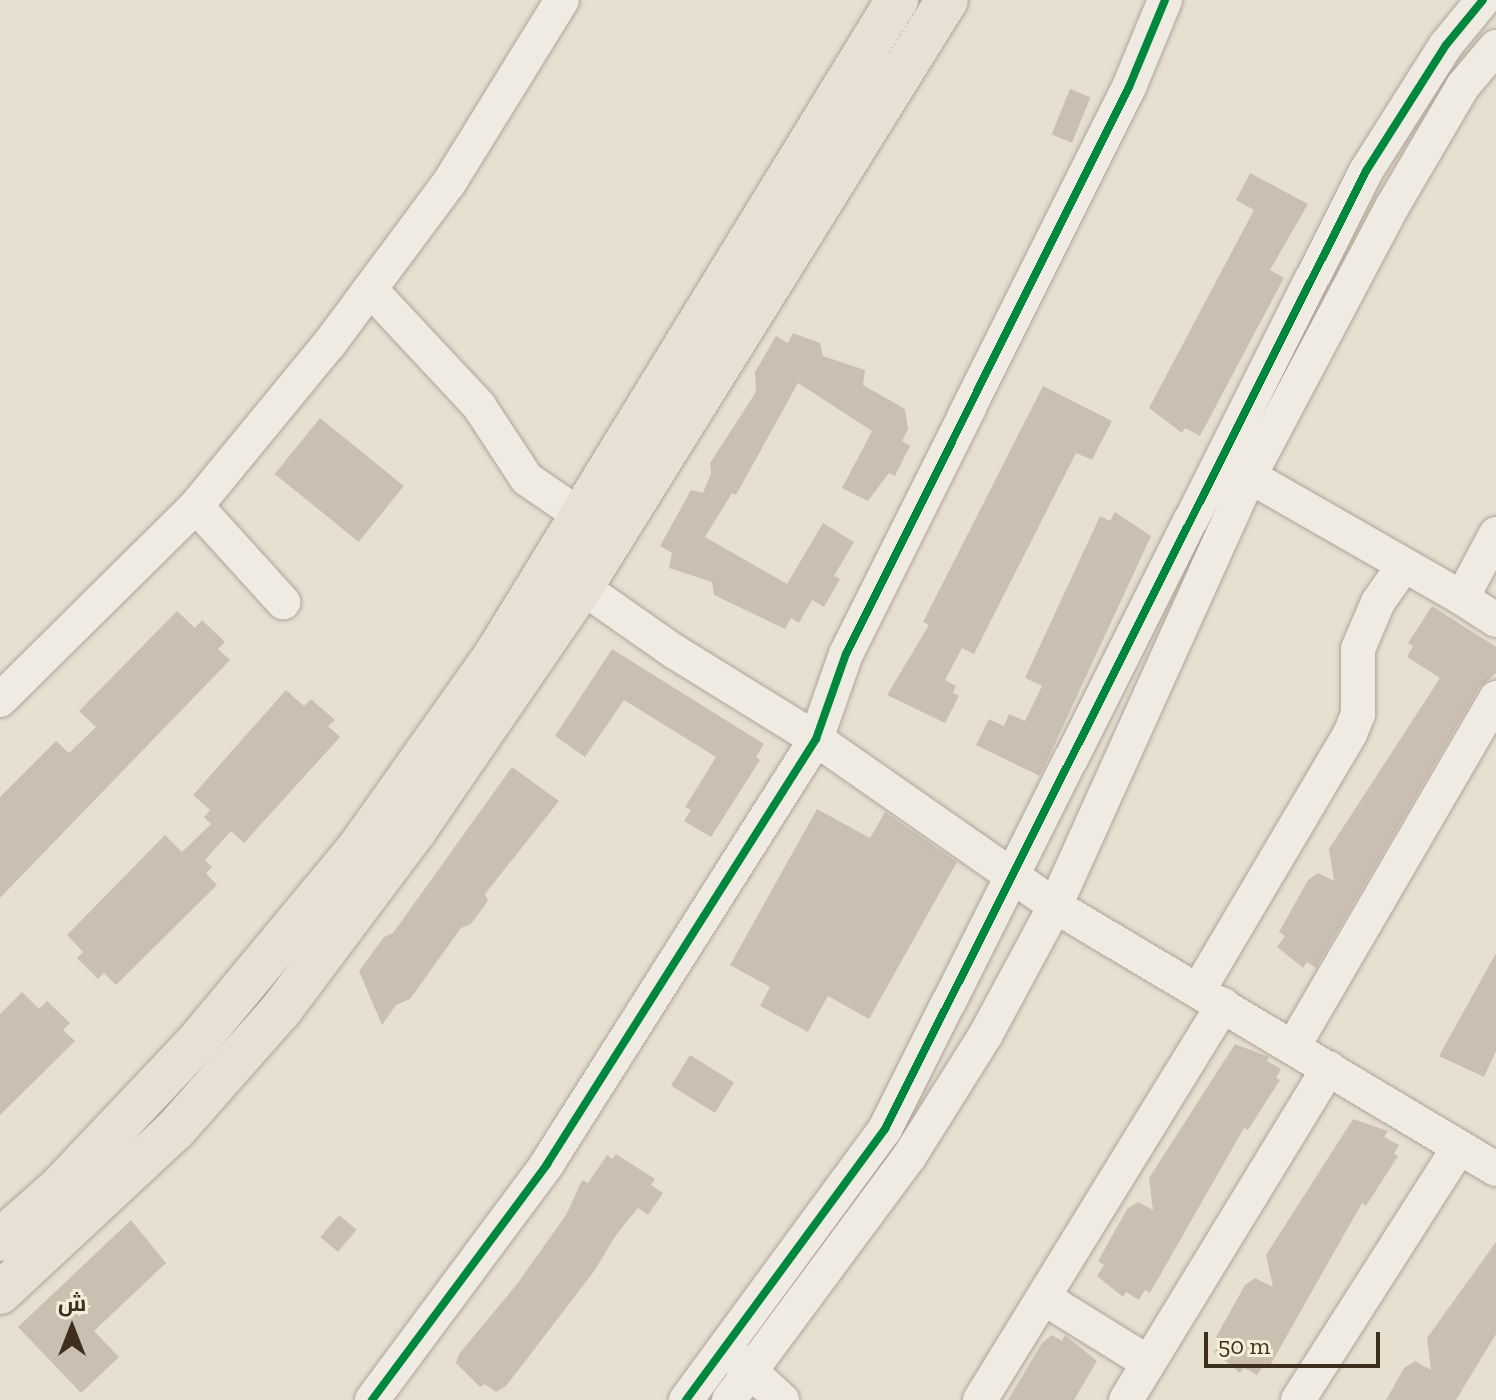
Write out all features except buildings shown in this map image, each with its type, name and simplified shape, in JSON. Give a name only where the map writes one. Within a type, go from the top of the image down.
[{"type":"main road","points":[[0,1293],[174,1131],[281,1010],[400,821],[495,655],[897,0]]},
{"type":"main road","points":[[0,1240],[59,1188],[400,821],[582,587],[947,0]]},
{"type":"street","points":[[0,700],[196,506],[370,289],[449,183],[562,0]]},
{"type":"street","points":[[372,1400],[547,1164],[816,739],[846,654],[1129,87],[1165,0]]},
{"type":"street","points":[[729,1400],[739,1361],[885,1129],[1219,457],[1366,171],[1446,45],[1483,0]]},
{"type":"street","points":[[686,1400],[739,1361],[909,1157],[985,1036],[1055,906],[1249,477],[1392,207],[1463,86],[1496,47]]},
{"type":"street","points":[[370,289],[479,406],[527,479],[581,516]]},
{"type":"street","points":[[1219,457],[1496,620]]},
{"type":"street","points":[[196,506],[283,602]]},
{"type":"street","points":[[1462,598],[1496,534]]},
{"type":"street","points":[[980,1400],[1044,1298],[1211,998],[1350,734],[1358,714],[1358,649],[1378,602],[1404,565]]},
{"type":"street","points":[[582,587],[675,652],[816,739],[1055,906],[1496,1169]]},
{"type":"street","points":[[1293,1047],[1496,698]]},
{"type":"street","points":[[1126,1400],[1329,1068]]},
{"type":"street","points":[[1298,1400],[1459,1147]]},
{"type":"street","points":[[1044,1298],[1149,1363]]},
{"type":"street","points":[[739,1361],[782,1400]]},
{"type":"cycle path","points":[[372,1400],[547,1164],[816,739],[846,654],[1129,87],[1165,0]]},
{"type":"cycle path","points":[[686,1400],[885,1129],[1366,171],[1446,45],[1483,0]]}]
